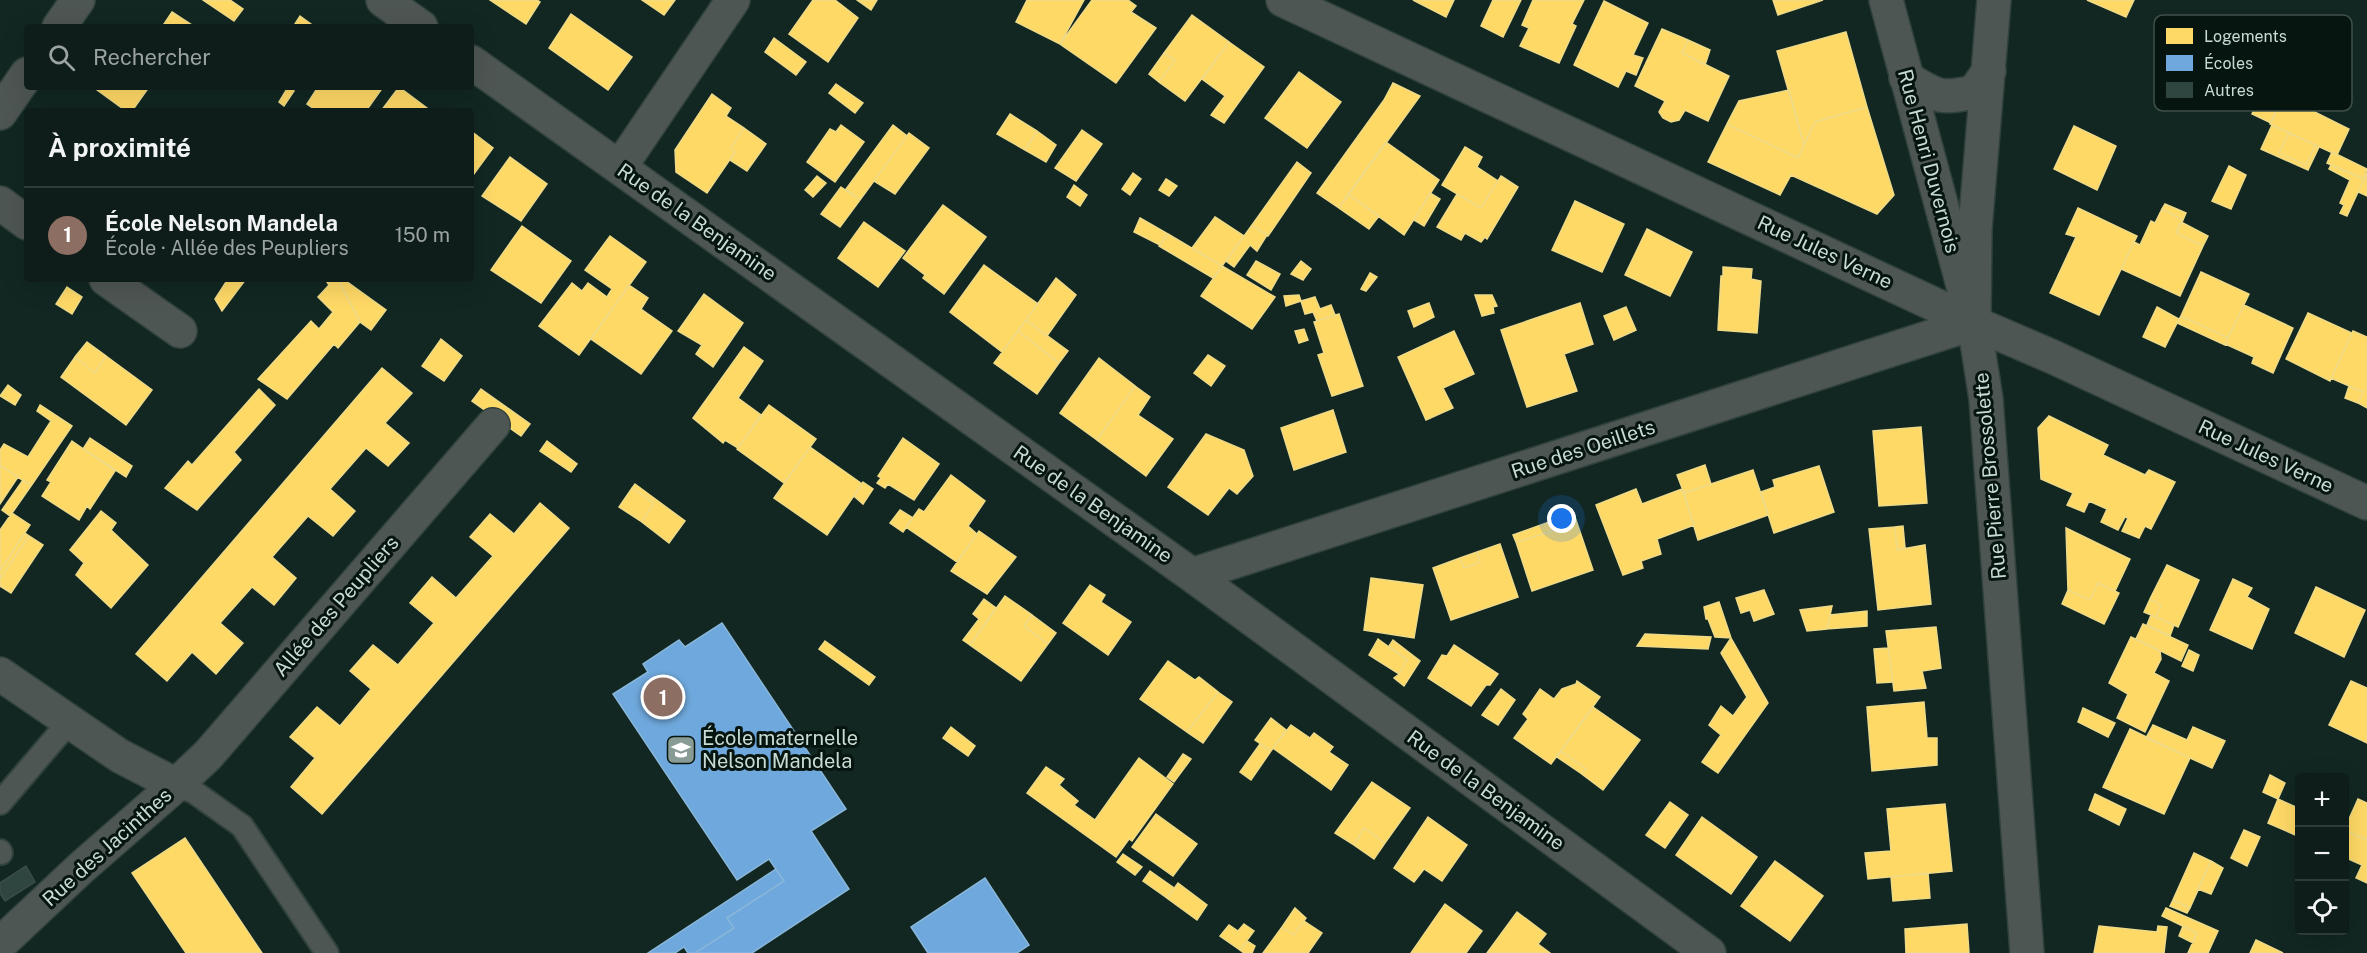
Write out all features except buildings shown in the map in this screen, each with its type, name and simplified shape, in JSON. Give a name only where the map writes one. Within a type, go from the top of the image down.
[{"type":"street","points":[[61,24],[78,0]]},
{"type":"street","points":[[383,0],[417,24]]},
{"type":"street","points":[[620,167],[733,0]]},
{"type":"street","name":"Rue Jules Verne","points":[[1283,0],[2367,503]]},
{"type":"street","name":"Rue Henri Duvernois","points":[[1886,0],[1974,322]]},
{"type":"street","name":"Rue Pierre Brossolette","points":[[1994,0],[1975,229],[1974,322],[1986,399],[2027,953]]},
{"type":"street","name":"Rue de la Benjamine","points":[[474,64],[1192,575],[1709,953]]},
{"type":"street","points":[[1906,78],[1935,95],[1953,96],[1974,92],[1989,71]]},
{"type":"street","points":[[0,113],[24,78]]},
{"type":"street","points":[[0,203],[24,221]]},
{"type":"street","points":[[110,282],[180,331]]},
{"type":"street","name":"Rue des Oeillets","points":[[1192,575],[1974,322]]},
{"type":"street","name":"Allée des Peupliers","points":[[176,785],[208,755],[493,425]]},
{"type":"street","name":"Rue des Jacinthes","points":[[0,674],[120,756],[176,785],[82,867],[0,945]]},
{"type":"lane","points":[[0,803],[69,722]]},
{"type":"lane","points":[[176,785],[194,792],[242,826],[327,953]]},
{"type":"place","name":"École Nelson Mandela","points":[[663,697]]},
{"type":"place","name":"École maternelle Nelson Mandela","points":[[681,750]]}]
